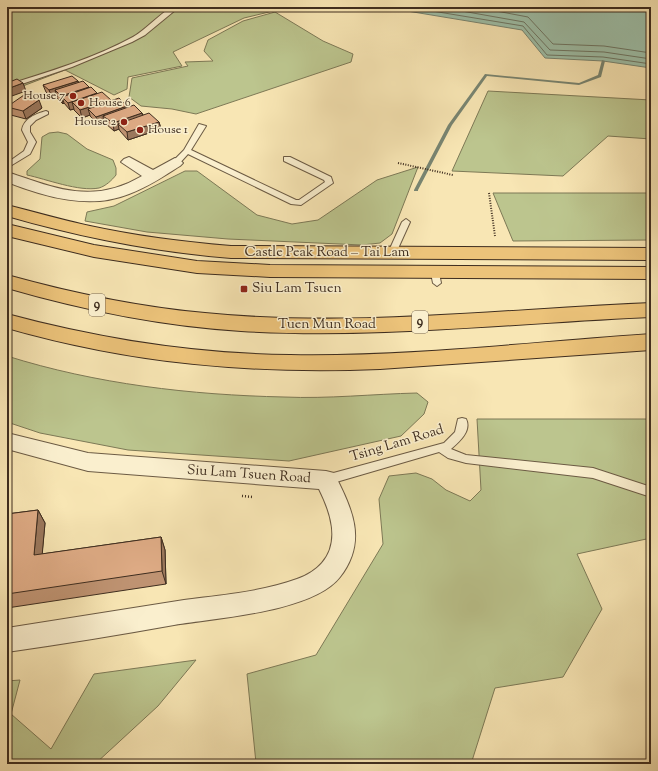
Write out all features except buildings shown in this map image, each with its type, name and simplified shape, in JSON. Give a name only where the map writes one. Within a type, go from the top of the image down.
[{"type":"main road","name":"Castle Peak Road – Tai Lam","points":[[7,210],[65,225],[192,250],[231,252],[651,254]]},
{"type":"main road","name":"Castle Peak Road – Tai Lam","points":[[7,230],[94,251],[197,267],[436,278],[651,272]]},
{"type":"main road","name":"Tuen Mun Road","points":[[7,281],[52,295],[120,310],[189,319],[273,325],[368,325],[651,310]]},
{"type":"main road","points":[[7,321],[56,336],[124,350],[201,359],[290,363],[394,360],[651,342]]},
{"type":"street","points":[[129,162],[152,176]]},
{"type":"street","points":[[7,176],[44,188],[91,197],[121,192],[175,163]]},
{"type":"street","name":"Siu Lam Tsuen Road","points":[[7,441],[88,462],[263,477],[326,480],[340,505],[344,521],[345,537],[336,563],[320,580],[307,586],[268,598],[7,640]]},
{"type":"lane","points":[[7,87],[39,77],[131,40],[153,25],[165,13],[176,7]]},
{"type":"lane","points":[[7,166],[30,149],[32,142],[26,126],[33,118],[46,113]]},
{"type":"lane","points":[[175,163],[187,151],[202,126]]},
{"type":"lane","points":[[187,151],[294,202],[301,203],[329,183],[328,179],[287,159]]},
{"type":"lane","points":[[392,253],[406,222]]},
{"type":"lane","name":"Tsing Lam Road","points":[[326,480],[451,444],[460,434],[462,422]]},
{"type":"lane","points":[[441,448],[452,455],[466,459],[593,473],[651,492]]},
{"type":"path","points":[[398,163],[453,175]]},
{"type":"path","points":[[489,193],[495,237]]},
{"type":"path","points":[[238,495],[262,497]]},
{"type":"shaded area","points":[[7,7],[290,7],[244,18],[173,52],[182,66],[128,77],[127,89],[114,95],[65,70],[7,92]]},
{"type":"shaded area","points":[[275,12],[323,41],[353,54],[351,62],[196,114],[172,109],[141,106],[129,97],[132,78],[188,66],[185,62],[213,61],[204,51],[208,40],[243,21]]},
{"type":"shaded area","points":[[488,91],[651,100],[651,139],[608,136],[563,176],[452,171]]},
{"type":"shaded area","points":[[58,132],[67,134],[87,149],[113,160],[116,168],[116,175],[104,186],[91,189],[72,187],[27,175],[27,171],[40,159],[42,137],[49,133]]},
{"type":"shaded area","points":[[418,167],[392,234],[380,243],[362,245],[228,239],[147,232],[85,221],[87,212],[114,206],[185,171],[197,171],[257,215],[292,224],[318,220],[377,180]]},
{"type":"shaded area","points":[[493,193],[651,193],[651,240],[513,241]]},
{"type":"shaded area","points":[[7,356],[41,366],[109,381],[179,391],[249,396],[301,397],[417,393],[428,402],[424,414],[401,436],[289,461],[128,450],[40,433],[7,422]]},
{"type":"shaded area","points":[[477,419],[651,419],[651,538],[577,554],[602,609],[563,677],[495,688],[471,764],[254,764],[256,763],[247,674],[316,655],[383,544],[379,499],[389,476],[416,473],[432,479],[446,490],[470,501],[481,490]]},
{"type":"shaded area","points":[[196,660],[158,706],[95,764],[7,764],[7,681],[20,680],[11,714],[51,749],[94,674]]},
{"type":"water","points":[[383,7],[651,7],[651,68],[603,61],[545,58],[522,30]]},
{"type":"waterway","points":[[416,190],[450,125],[486,75],[579,84],[600,76],[603,61]]},
{"type":"place","name":"House 7","points":[[73,96]]},
{"type":"place","name":"House 6","points":[[81,103]]},
{"type":"place","name":"House 2","points":[[124,122]]},
{"type":"place","name":"House 1","points":[[140,130]]},
{"type":"place","name":"Siu Lam Tsuen","points":[[244,289]]}]
